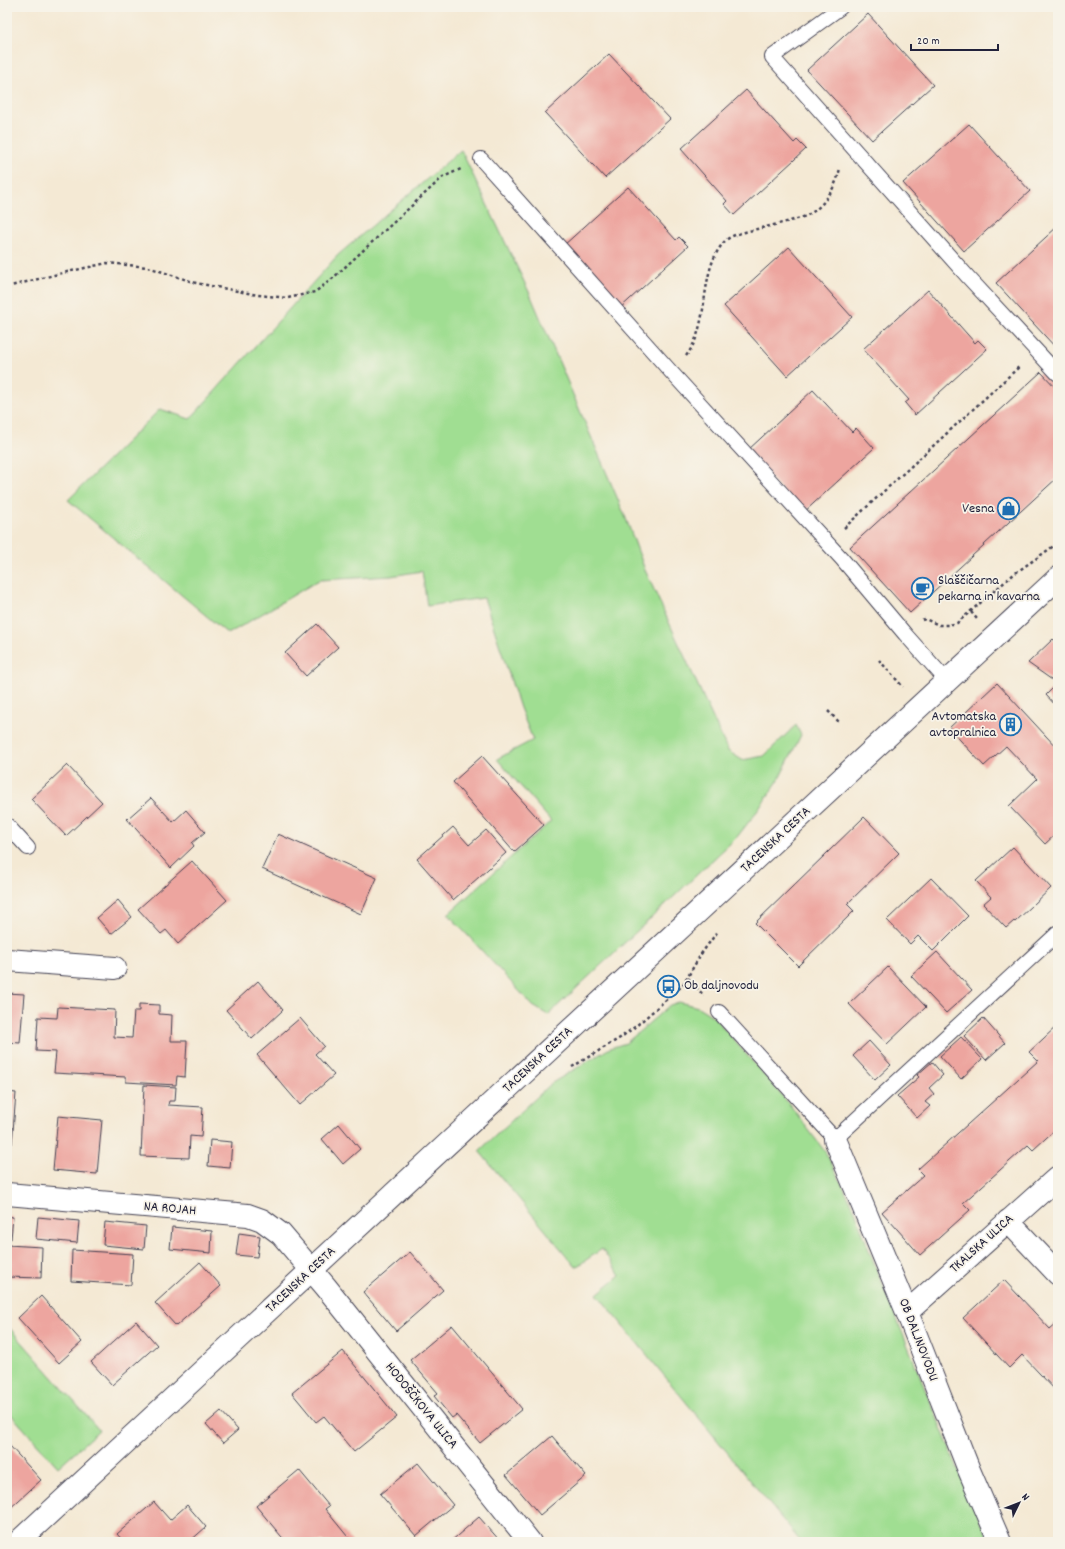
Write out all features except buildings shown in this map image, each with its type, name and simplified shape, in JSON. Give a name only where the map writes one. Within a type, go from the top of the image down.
[{"type":"street","name":"TACENSKA CESTA","points":[[18,1542],[1058,578]]},
{"type":"street","points":[[7,960],[115,968]]},
{"type":"street","name":"OB DALJNOVODU","points":[[836,1139],[907,1312],[969,1470],[1000,1542]]},
{"type":"street","name":"TKALSKA ULICA","points":[[907,1312],[1058,1176]]},
{"type":"street","name":"NA ROJAH","points":[[7,1194],[248,1215],[262,1220],[281,1234],[312,1270]]},
{"type":"street","points":[[1008,1221],[1058,1274]]},
{"type":"street","name":"HODOŠČKOVA ULICA","points":[[312,1270],[530,1542]]},
{"type":"lane","points":[[841,7],[772,57],[968,277],[1058,374]]},
{"type":"lane","points":[[481,159],[672,373],[827,543],[947,681]]},
{"type":"lane","points":[[7,825],[28,848]]},
{"type":"lane","points":[[720,1012],[836,1139],[1058,933]]},
{"type":"path","points":[[672,373],[690,351],[699,331],[708,276],[716,255],[725,241],[742,232],[802,218],[818,208],[830,193],[838,176],[846,139]]},
{"type":"path","points":[[7,287],[107,263],[148,267],[196,283],[258,295],[288,298],[315,292],[332,279],[443,178],[481,159]]},
{"type":"path","points":[[827,543],[1037,351]]},
{"type":"path","points":[[919,621],[925,619],[944,625],[957,623],[1014,574],[1058,543]]},
{"type":"path","points":[[828,711],[839,722]]},
{"type":"path","points":[[664,982],[674,993]]},
{"type":"green space","points":[[461,150],[530,294],[625,516],[645,570],[728,751],[742,760],[764,756],[796,725],[801,735],[778,781],[737,837],[548,1015],[533,1006],[448,914],[551,821],[497,759],[533,740],[520,708],[484,598],[427,606],[422,571],[391,576],[319,580],[228,634],[68,500],[160,409],[190,419],[338,255]]},
{"type":"green space","points":[[679,1002],[698,1007],[714,1017],[790,1105],[826,1153],[854,1208],[870,1253],[955,1462],[990,1542],[801,1542],[597,1294],[620,1275],[602,1249],[576,1267],[479,1151],[552,1083],[610,1048],[626,1043],[670,1005]]},
{"type":"green space","points":[[7,1325],[99,1430],[58,1467],[7,1410]]},
{"type":"place","name":"Vesna","points":[[1009,509]]},
{"type":"place","name":"Slaščičarna pekarna in kavarna","points":[[922,589]]},
{"type":"place","name":"Avtomatska avtopralnica","points":[[1011,725]]},
{"type":"place","name":"Ob daljnovodu","points":[[668,986]]}]
